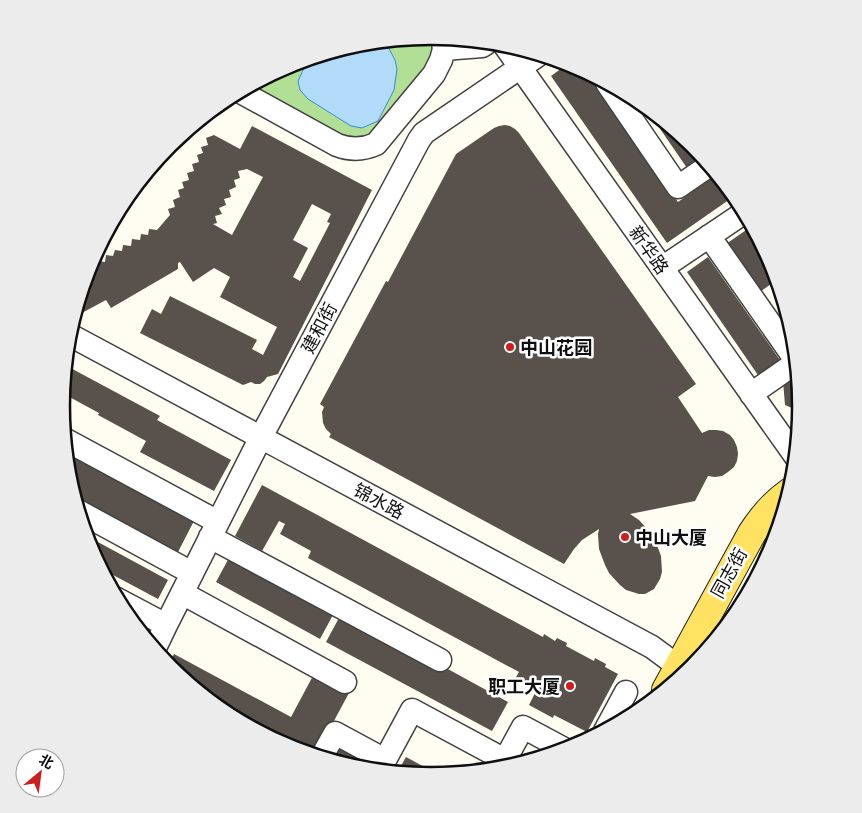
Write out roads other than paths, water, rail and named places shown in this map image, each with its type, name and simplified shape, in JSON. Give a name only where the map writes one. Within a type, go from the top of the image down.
[{"type":"main road","name":"同志街","points":[[693,656],[752,533],[765,513],[780,498]]},
{"type":"main road","name":"同志街","points":[[697,651],[768,537]]},
{"type":"street","points":[[247,95],[337,146],[347,149],[367,148],[376,144],[434,74],[441,60],[443,45]]},
{"type":"street","name":"新华路","points":[[510,54],[790,448]]},
{"type":"street","name":"建和街","points":[[157,643],[261,437],[419,140],[424,133],[532,59]]},
{"type":"street","points":[[615,95],[678,187],[704,169]]},
{"type":"street","points":[[662,268],[738,216]]},
{"type":"street","points":[[709,236],[788,349]]},
{"type":"street","name":"锦水路","points":[[76,338],[685,664]]},
{"type":"street","points":[[751,394],[790,367]]},
{"type":"street","points":[[72,445],[214,530],[440,660]]},
{"type":"street","points":[[87,516],[192,573]]},
{"type":"street","points":[[182,593],[345,682]]},
{"type":"street","points":[[129,605],[166,625]]},
{"type":"street","points":[[610,721],[626,692]]},
{"type":"street","points":[[325,752],[335,733],[385,760],[412,710],[505,760],[523,727],[557,745]]},
{"type":"water","points":[[388,48],[397,69],[394,90],[378,121],[362,128],[351,126],[308,99],[300,90],[298,81],[303,70],[337,57]]},
{"type":"place","name":"中山花园","points":[[510,347]]},
{"type":"place","name":"中山大厦","points":[[625,537]]},
{"type":"place","name":"职工大厦","points":[[570,686]]}]
